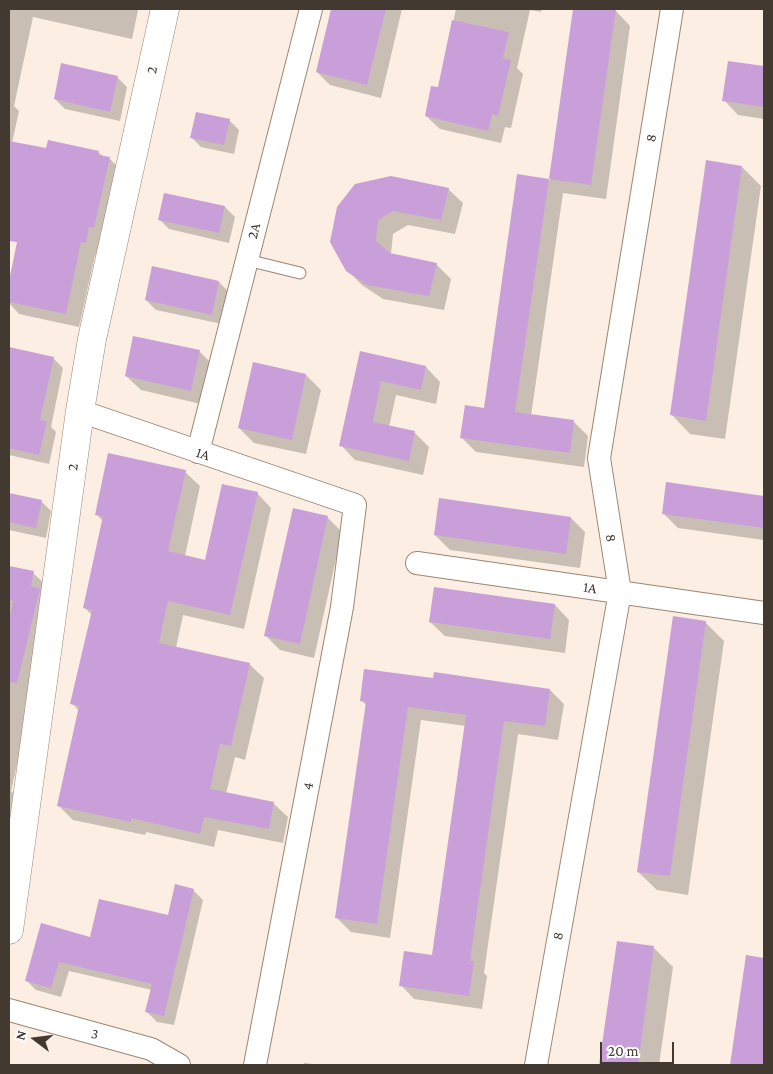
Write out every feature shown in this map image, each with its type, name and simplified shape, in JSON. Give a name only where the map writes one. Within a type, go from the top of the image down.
[{"type":"street","name":"2","points":[[9,930],[80,411],[92,339],[165,9]]},
{"type":"street","name":"2A","points":[[198,452],[311,9]]},
{"type":"street","name":"8","points":[[536,1065],[620,592],[599,458],[672,9]]},
{"type":"street","name":"1A","points":[[80,411],[355,505]]},
{"type":"street","name":"4","points":[[255,1065],[342,607],[355,505]]},
{"type":"street","name":"1A","points":[[417,563],[764,613]]},
{"type":"street","name":"3","points":[[9,1010],[151,1049],[179,1065]]},
{"type":"lane","points":[[247,260],[300,273]]},
{"type":"building","points":[[331,9],[386,9],[367,85],[316,72]]},
{"type":"building","points":[[573,9],[616,9],[591,185],[549,179]]},
{"type":"building","points":[[452,20],[509,32],[503,58],[511,60],[498,116],[492,114],[488,131],[425,116],[431,86],[438,87]]},
{"type":"building","points":[[728,61],[764,66],[764,107],[722,101]]},
{"type":"building","points":[[61,63],[118,76],[110,112],[54,99]]},
{"type":"building","points":[[196,112],[230,119],[224,145],[190,138]]},
{"type":"building","points":[[48,140],[99,151],[98,155],[110,157],[94,228],[89,227],[86,243],[81,242],[66,314],[9,302],[9,281],[17,242],[9,241],[9,141],[46,148]]},
{"type":"building","points":[[706,160],[742,166],[706,421],[670,415]]},
{"type":"building","points":[[517,174],[549,179],[515,412],[574,420],[570,453],[460,438],[465,405],[484,408]]},
{"type":"building","points":[[391,176],[449,188],[441,220],[393,211],[378,220],[376,241],[390,253],[437,263],[429,296],[367,285],[346,271],[330,242],[337,207],[355,184]]},
{"type":"building","points":[[164,193],[225,206],[219,233],[158,220]]},
{"type":"building","points":[[152,266],[219,281],[212,315],[145,300]]},
{"type":"building","points":[[133,336],[200,350],[191,391],[125,376]]},
{"type":"building","points":[[9,347],[54,357],[40,420],[47,421],[39,455],[9,448]]},
{"type":"building","points":[[360,351],[426,366],[421,390],[381,381],[373,422],[415,431],[409,461],[339,446]]},
{"type":"building","points":[[253,362],[306,374],[292,440],[238,428]]},
{"type":"building","points":[[108,453],[186,470],[168,551],[205,560],[222,484],[258,492],[230,615],[168,601],[159,643],[250,663],[231,746],[220,744],[210,789],[274,802],[269,829],[204,817],[200,834],[131,818],[131,822],[57,806],[79,706],[70,704],[92,610],[83,608],[103,516],[95,515]]},
{"type":"building","points":[[666,482],[764,496],[764,528],[662,514]]},
{"type":"building","points":[[9,493],[42,500],[36,528],[9,522]]},
{"type":"building","points":[[439,498],[571,517],[566,554],[434,535]]},
{"type":"building","points":[[293,508],[328,516],[300,644],[264,636]]},
{"type":"building","points":[[9,566],[34,571],[31,586],[40,589],[17,683],[9,682],[9,621],[13,601],[9,600]]},
{"type":"building","points":[[434,587],[555,604],[550,639],[429,622]]},
{"type":"building","points":[[673,616],[706,621],[670,876],[637,872]]},
{"type":"building","points":[[364,669],[433,678],[434,672],[550,689],[545,726],[504,721],[470,961],[474,961],[469,996],[399,986],[404,951],[432,955],[466,715],[408,707],[377,924],[335,918],[366,702],[360,701]]},
{"type":"building","points":[[175,884],[194,889],[164,1016],[145,1012],[152,984],[59,962],[51,988],[25,981],[41,923],[90,937],[99,899],[168,915]]},
{"type":"building","points":[[617,941],[654,946],[638,1065],[599,1065]]},
{"type":"building","points":[[746,955],[764,958],[764,1065],[730,1065]]}]
